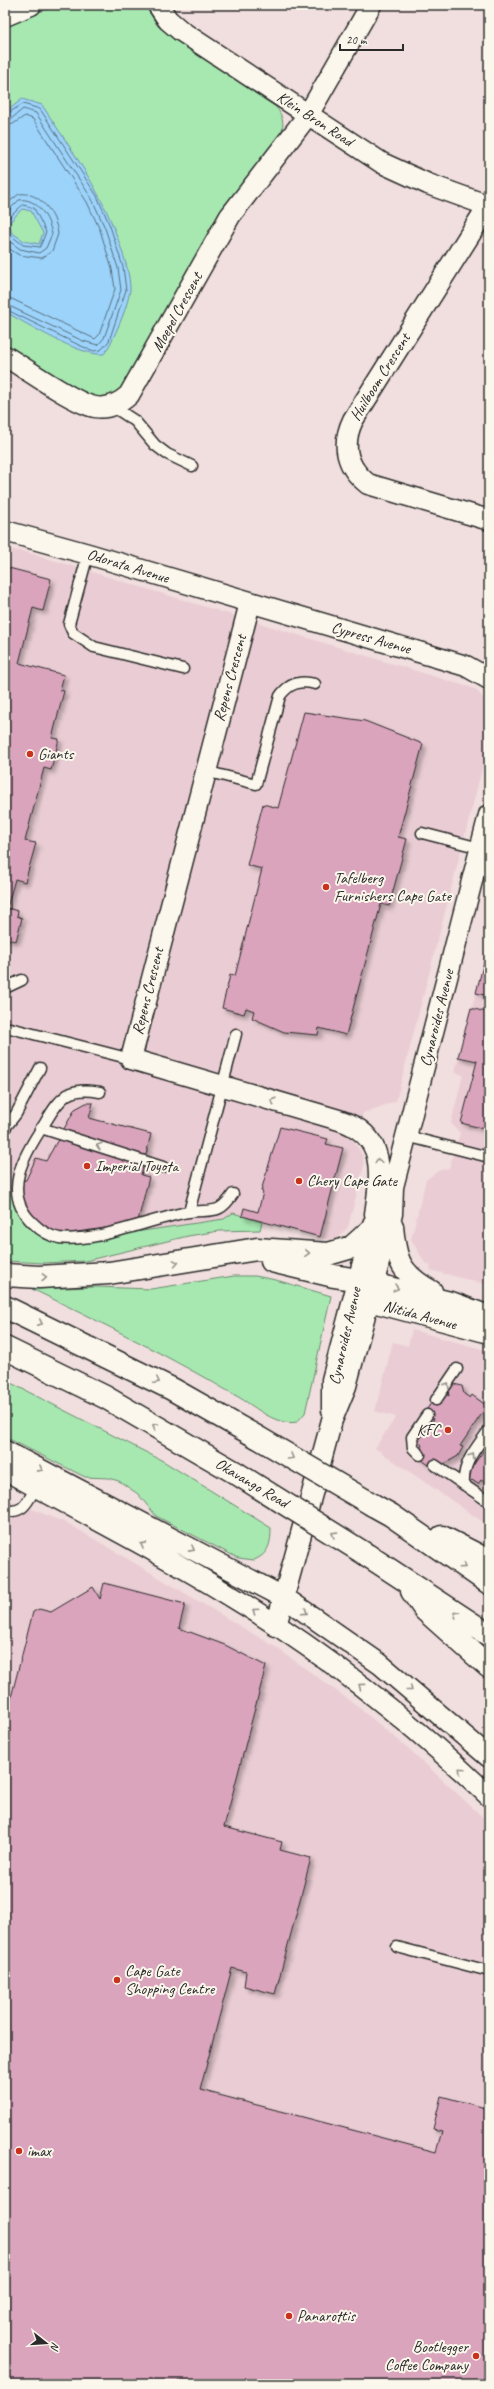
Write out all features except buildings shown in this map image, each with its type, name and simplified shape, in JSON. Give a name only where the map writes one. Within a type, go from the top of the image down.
[{"type":"main road","points":[[5,1275],[45,1277],[109,1273],[257,1249],[328,1254],[352,1248],[380,1219]]},
{"type":"main road","points":[[213,1257],[253,1258],[364,1288]]},
{"type":"main road","points":[[5,1307],[172,1388],[382,1510],[489,1583]]},
{"type":"main road","name":"Okavango Road","points":[[5,1348],[105,1397],[236,1473],[367,1554],[489,1635]]},
{"type":"main road","points":[[382,1510],[489,1561]]},
{"type":"main road","points":[[402,1578],[425,1610],[489,1667]]},
{"type":"street","points":[[5,16],[31,5]]},
{"type":"street","name":"Klein Bron Road","points":[[158,5],[168,20],[181,31],[388,166],[428,184],[489,206]]},
{"type":"street","name":"Moepel Crescent","points":[[112,406],[121,402],[135,387],[230,216],[308,115],[371,5]]},
{"type":"street","name":"Huilboom Crescent","points":[[489,206],[352,420],[346,440],[346,450],[353,470],[368,484],[489,520]]},
{"type":"street","points":[[5,356],[87,405],[95,407],[112,406]]},
{"type":"street","name":"Odorata Avenue","points":[[5,531],[88,554],[250,603]]},
{"type":"street","name":"Cypress Avenue","points":[[250,603],[466,666],[489,679]]},
{"type":"street","name":"Repens Crescent","points":[[131,1059],[250,603]]},
{"type":"street","points":[[485,849],[489,815]]},
{"type":"street","name":"Cynaroides Avenue","points":[[276,1626],[285,1598],[332,1420],[332,1380],[364,1288],[380,1219],[393,1187],[485,849]]},
{"type":"street","points":[[131,1059],[351,1124],[367,1135],[374,1144],[379,1169],[380,1219]]},
{"type":"street","name":"Cynaroides Avenue","points":[[364,1288],[380,1219]]},
{"type":"street","name":"Nitida Avenue","points":[[380,1219],[405,1273],[417,1283],[454,1303],[489,1316]]},
{"type":"street","name":"Nitida Avenue","points":[[364,1288],[454,1303]]},
{"type":"street","name":"Nitida Avenue","points":[[364,1288],[489,1333]]},
{"type":"street","points":[[5,1451],[285,1598],[380,1664],[489,1757]]},
{"type":"street","points":[[5,1470],[168,1559],[238,1600],[384,1704],[489,1796]]},
{"type":"lane","points":[[112,406],[135,422],[154,445],[167,454],[192,466]]},
{"type":"lane","points":[[88,554],[69,624],[73,633],[94,647],[183,669]]},
{"type":"lane","points":[[205,771],[256,784],[280,696],[290,685],[298,682],[315,684]]},
{"type":"lane","points":[[422,833],[485,849]]},
{"type":"lane","points":[[5,988],[22,980]]},
{"type":"lane","points":[[10,1028],[131,1059]]},
{"type":"lane","points":[[189,1212],[236,1034]]},
{"type":"lane","points":[[5,1128],[16,1114],[40,1068]]},
{"type":"lane","points":[[100,1092],[87,1090],[68,1095],[58,1103],[28,1149],[20,1165],[16,1182],[21,1208],[28,1218],[42,1230],[59,1238],[84,1237],[189,1212],[214,1211],[222,1208],[233,1194]]},
{"type":"lane","points":[[42,1128],[163,1167]]},
{"type":"lane","points":[[406,1136],[489,1157]]},
{"type":"lane","points":[[436,1400],[457,1369]]},
{"type":"lane","points":[[420,1455],[413,1448],[412,1437],[427,1414]]},
{"type":"lane","points":[[464,1485],[464,1472],[467,1462],[489,1430]]},
{"type":"lane","points":[[435,1465],[489,1502]]},
{"type":"lane","points":[[5,1510],[13,1512],[23,1508],[36,1487]]},
{"type":"lane","points":[[397,1947],[489,1971]]},
{"type":"shaded area","points":[[5,549],[26,552],[475,689],[485,700],[489,711],[489,742],[396,1101],[363,1113],[355,1143],[363,1156],[364,1165],[348,1227],[335,1241],[242,1216],[61,1243],[45,1239],[28,1228],[18,1215],[12,1195],[5,1191]]},
{"type":"shaded area","points":[[489,942],[489,1285],[430,1270],[431,1265],[425,1263],[411,1239],[426,1180],[438,1171],[449,1168],[460,1133],[451,1123],[463,1075],[455,1072]]},
{"type":"shaded area","points":[[412,1330],[489,1351],[489,1526],[375,1448],[396,1417],[375,1411],[393,1342],[408,1346]]},
{"type":"shaded area","name":"Cape Gate Shopping Centre","points":[[5,1498],[69,1524],[277,1648],[353,1703],[409,1749],[489,1823],[489,2384],[5,2384]]},
{"type":"green space","points":[[60,5],[145,5],[157,25],[172,38],[276,107],[283,122],[279,138],[222,210],[123,387],[115,394],[106,397],[86,395],[5,345],[5,28],[15,20]]},
{"type":"green space","points":[[5,1191],[12,1195],[14,1205],[22,1221],[28,1227],[43,1237],[61,1243],[224,1219],[233,1213],[262,1222],[260,1230],[219,1231],[188,1236],[85,1261],[44,1263],[5,1261]]},
{"type":"green space","points":[[234,1276],[255,1276],[276,1280],[331,1296],[305,1413],[297,1422],[289,1423],[274,1419],[214,1383],[163,1355],[32,1289],[95,1287],[151,1289]]},
{"type":"green space","points":[[5,1380],[163,1461],[271,1528],[270,1543],[266,1551],[259,1558],[254,1560],[238,1558],[156,1516],[138,1494],[119,1481],[108,1478],[85,1477],[5,1437]]},
{"type":"water","points":[[22,99],[42,105],[87,175],[115,230],[126,265],[130,289],[127,304],[120,323],[104,354],[94,354],[54,339],[5,312],[5,113]],"holes":[[[22,209],[31,211],[43,233],[39,244],[24,241],[11,232],[10,222]]]},
{"type":"place","name":"Giants","points":[[30,754]]},
{"type":"place","name":"Tafelberg Furnishers Cape Gate","points":[[326,887]]},
{"type":"place","name":"Imperial Toyota","points":[[87,1166]]},
{"type":"place","name":"Chery Cape Gate","points":[[299,1181]]},
{"type":"place","name":"KFC","points":[[448,1430]]},
{"type":"place","name":"Cape Gate Shopping Centre","points":[[117,1980]]},
{"type":"place","name":"imax","points":[[19,2151]]},
{"type":"place","name":"Panarottis","points":[[289,2316]]},
{"type":"place","name":"Bootlegger Coffee Company","points":[[476,2356]]}]
